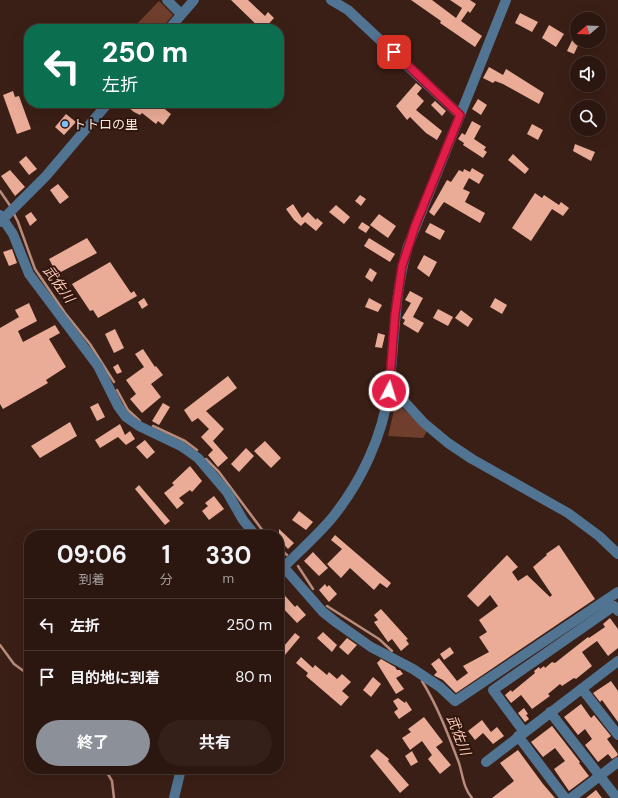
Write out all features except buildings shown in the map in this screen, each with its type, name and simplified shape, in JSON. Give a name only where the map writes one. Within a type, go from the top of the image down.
[{"type":"street","points":[[167,0],[181,14]]},
{"type":"street","points":[[173,24],[194,0]]},
{"type":"street","points":[[331,0],[348,10],[460,115]]},
{"type":"street","points":[[284,563],[332,519],[356,484],[375,443],[389,391],[395,314],[402,266],[415,226],[506,0]]},
{"type":"street","points":[[104,108],[46,176],[3,218],[13,234],[29,274],[98,366],[118,406],[126,417],[139,426],[181,446],[198,458],[227,492],[243,520],[251,530]]},
{"type":"street","points":[[389,391],[403,400],[424,423],[448,443],[472,459],[568,513],[599,536],[618,554]]},
{"type":"street","points":[[284,571],[323,612],[333,620],[370,647],[420,674],[440,687],[455,702],[618,592]]},
{"type":"street","points":[[565,798],[521,734],[494,690],[614,606],[618,611]]},
{"type":"street","points":[[486,762],[550,712],[616,666]]},
{"type":"street","points":[[582,689],[618,735]]},
{"type":"street","points":[[550,712],[617,798]]},
{"type":"street","points":[[571,798],[618,762]]},
{"type":"street","points":[[174,798],[180,774]]},
{"type":"shaded area","points":[[159,1],[173,15],[165,24],[137,24]]},
{"type":"shaded area","points":[[396,402],[427,431],[423,438],[388,436]]},
{"type":"waterway","name":"武佐川","points":[[0,191],[11,207]]},
{"type":"waterway","name":"武佐川","points":[[13,212],[35,269],[65,313],[90,344],[114,382]]},
{"type":"waterway","name":"武佐川","points":[[117,390],[128,410],[140,421]]},
{"type":"waterway","name":"武佐川","points":[[153,426],[185,441],[197,450]]},
{"type":"waterway","name":"武佐川","points":[[206,459],[219,472],[262,530]]},
{"type":"waterway","name":"武佐川","points":[[298,566],[313,589]]},
{"type":"waterway","name":"武佐川","points":[[327,606],[379,639],[392,651]]},
{"type":"waterway","points":[[0,645],[14,664],[24,671]]},
{"type":"waterway","name":"武佐川","points":[[422,681],[442,721],[459,763],[465,786],[472,798]]},
{"type":"waterway","points":[[108,774],[112,781],[114,798]]},
{"type":"place","name":"トトロの里","points":[[65,124]]},
{"type":"route","points":[[389,391],[395,314],[402,266],[415,226],[460,115],[394,52]]}]
